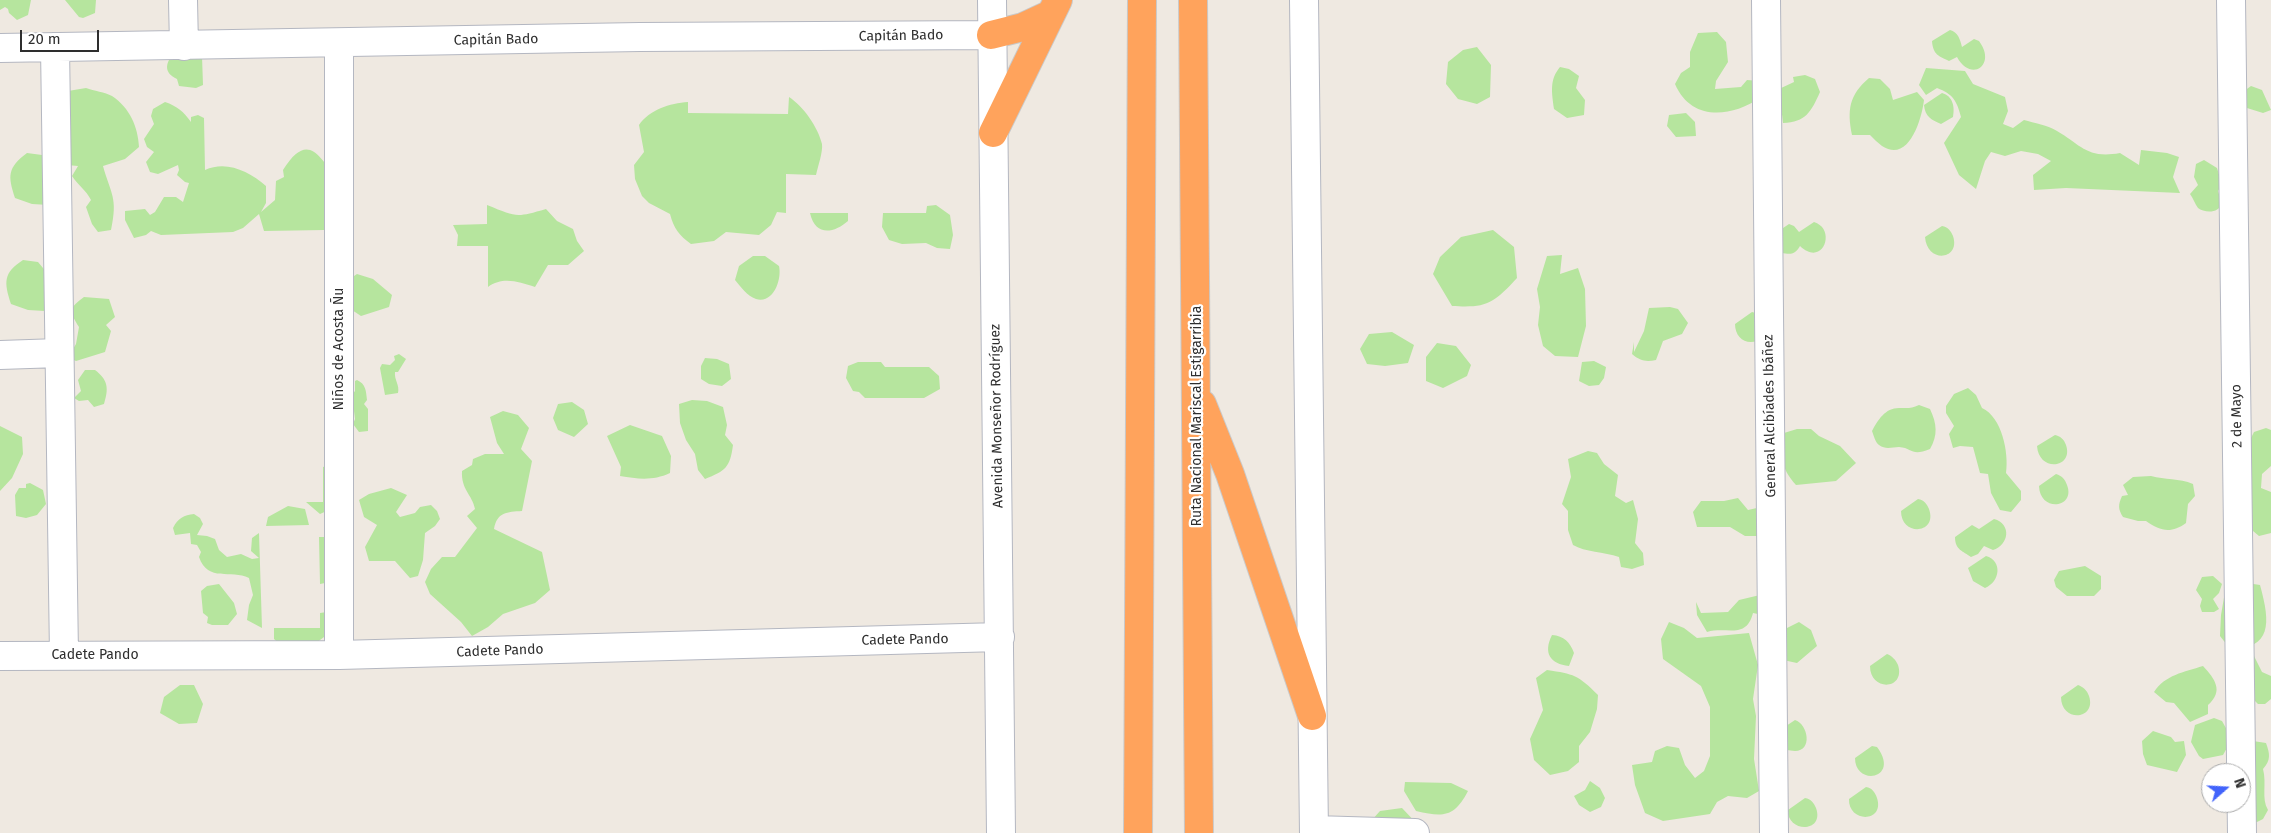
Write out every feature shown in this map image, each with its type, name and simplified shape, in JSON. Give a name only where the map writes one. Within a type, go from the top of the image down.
[{"type":"highway","points":[[1138,833],[1142,0]]},
{"type":"highway","name":"Ruta Nacional Mariscal Estigarribia","points":[[1193,0],[1199,833]]},
{"type":"highway","points":[[991,35],[1023,27],[1054,7]]},
{"type":"highway","points":[[993,133],[1054,7]]},
{"type":"highway","points":[[1197,392],[1230,474],[1312,716]]},
{"type":"street","points":[[183,0],[184,46]]},
{"type":"street","name":"Avenida Monseñor Rodríguez","points":[[992,0],[1001,833]]},
{"type":"street","points":[[1304,0],[1314,832],[1415,833]]},
{"type":"street","name":"General Alcibíades Ibáñez","points":[[1766,0],[1774,833]]},
{"type":"street","name":"2 de Mayo","points":[[2232,0],[2242,833]]},
{"type":"street","name":"Capitán Bado","points":[[0,48],[640,37],[991,35]]},
{"type":"street","name":"Niños de Acosta Ñu","points":[[339,43],[340,655]]},
{"type":"street","points":[[55,47],[64,655]]},
{"type":"street","points":[[0,355],[59,353]]},
{"type":"street","name":"Cadete Pando","points":[[0,656],[340,655],[1000,637]]},
{"type":"green space","points":[[0,0],[31,0],[28,15],[17,20],[5,7],[0,10]]},
{"type":"green space","points":[[65,0],[96,0],[95,13],[83,18],[79,17]]},
{"type":"green space","points":[[1950,30],[1957,34],[1962,47],[1974,39],[1979,41],[1984,50],[1985,57],[1984,63],[1980,68],[1975,70],[1969,69],[1957,57],[1949,61],[1935,52],[1932,41]]},
{"type":"green space","points":[[1717,32],[1726,42],[1728,62],[1716,81],[1715,89],[1741,87],[1747,80],[1760,81],[1760,98],[1748,105],[1724,112],[1701,110],[1691,105],[1682,96],[1675,84],[1681,73],[1690,67],[1690,52],[1698,33]]},
{"type":"green space","points":[[1477,47],[1491,65],[1490,97],[1477,104],[1458,99],[1446,84],[1448,62],[1463,50]]},
{"type":"green space","points":[[173,54],[202,56],[203,85],[196,88],[179,86],[177,79],[170,74],[167,68],[168,61]]},
{"type":"green space","points":[[1560,67],[1569,69],[1579,76],[1576,88],[1585,100],[1584,115],[1567,118],[1554,109],[1553,82]]},
{"type":"green space","points":[[1926,68],[1965,71],[1973,84],[2005,97],[2008,111],[2003,124],[2013,128],[2024,120],[2041,124],[2065,136],[2085,150],[2100,154],[2120,153],[2139,165],[2141,150],[2167,153],[2179,157],[2173,177],[2180,193],[2066,188],[2034,190],[2033,175],[2051,161],[2038,154],[2021,151],[2005,156],[1991,152],[1985,161],[1976,189],[1959,175],[1944,143],[1961,117],[1958,107],[1951,96],[1937,88],[1926,95],[1919,85]]},
{"type":"green space","points":[[1805,75],[1815,79],[1820,92],[1807,115],[1797,121],[1783,123],[1779,89],[1794,82],[1793,77]]},
{"type":"green space","points":[[1869,78],[1880,79],[1890,89],[1893,100],[1917,92],[1924,100],[1917,127],[1907,144],[1900,149],[1891,150],[1882,146],[1870,135],[1852,135],[1851,104],[1857,91]]},
{"type":"green space","points":[[2251,86],[2262,90],[2271,110],[2263,113],[2247,108],[2243,110],[2240,94]]},
{"type":"green space","points":[[86,88],[112,96],[124,106],[135,125],[139,147],[125,159],[103,166],[113,196],[114,210],[111,230],[98,232],[92,224],[86,207],[91,200],[72,176],[78,166],[67,165],[68,91]]},
{"type":"green space","points":[[1942,93],[1951,99],[1954,113],[1953,117],[1941,124],[1927,115],[1924,105]]},
{"type":"green space","points":[[789,97],[805,111],[813,124],[822,144],[821,155],[816,175],[786,174],[786,213],[777,212],[771,225],[759,235],[726,232],[714,241],[691,244],[683,238],[673,224],[670,214],[649,203],[642,196],[635,179],[634,165],[644,152],[639,125],[648,115],[660,108],[688,102],[688,113],[788,114]]},
{"type":"green space","points":[[165,102],[180,110],[191,122],[191,117],[198,115],[204,118],[205,170],[221,166],[237,169],[252,176],[266,186],[266,203],[261,212],[275,200],[276,181],[284,177],[283,170],[291,159],[298,152],[305,149],[311,150],[323,161],[336,179],[329,236],[324,236],[324,230],[264,231],[259,214],[243,228],[233,232],[161,235],[151,231],[146,235],[134,238],[125,220],[125,211],[145,209],[150,215],[155,212],[164,197],[176,197],[183,202],[189,183],[177,175],[178,165],[158,174],[150,172],[146,162],[154,152],[147,147],[144,139],[154,124],[151,116],[153,109]]},
{"type":"green space","points":[[1686,113],[1695,122],[1696,136],[1676,137],[1667,126],[1669,115]]},
{"type":"green space","points":[[27,153],[42,155],[51,168],[49,205],[32,204],[15,198],[10,178],[11,173],[20,158]]},
{"type":"green space","points":[[2204,160],[2217,168],[2222,184],[2218,191],[2221,202],[2220,207],[2211,212],[2198,208],[2190,194],[2198,185],[2194,177],[2196,164]]},
{"type":"green space","points":[[487,205],[516,215],[546,209],[557,221],[573,229],[577,241],[584,251],[568,265],[548,265],[535,287],[505,281],[488,287],[488,246],[457,246],[458,235],[453,225],[487,224]]},
{"type":"green space","points":[[936,205],[950,215],[953,235],[950,249],[937,248],[926,243],[902,244],[889,240],[882,227],[883,213],[926,213],[927,206]]},
{"type":"green space","points":[[810,213],[848,213],[848,221],[831,230],[820,229],[812,220]]},
{"type":"green space","points":[[1814,222],[1821,226],[1825,232],[1826,238],[1821,250],[1815,253],[1808,252],[1800,246],[1794,253],[1781,253],[1771,236],[1789,224],[1794,226],[1799,232]]},
{"type":"green space","points":[[1942,226],[1948,228],[1951,232],[1954,244],[1952,250],[1943,256],[1931,252],[1925,237]]},
{"type":"green space","points":[[1493,230],[1514,247],[1517,278],[1502,294],[1489,302],[1474,306],[1452,306],[1433,274],[1440,257],[1461,237]]},
{"type":"green space","points":[[1562,255],[1560,274],[1578,268],[1585,289],[1586,326],[1578,357],[1555,356],[1543,346],[1538,325],[1540,307],[1537,289],[1547,256]]},
{"type":"green space","points":[[753,256],[765,256],[779,266],[778,283],[775,289],[768,298],[762,300],[750,296],[735,280],[739,266]]},
{"type":"green space","points":[[23,260],[38,262],[48,274],[52,300],[45,311],[28,310],[11,304],[6,284],[7,279],[12,269]]},
{"type":"green space","points":[[357,274],[373,279],[392,295],[389,307],[361,316],[352,310],[339,286]]},
{"type":"green space","points":[[84,297],[109,299],[115,317],[106,325],[111,331],[105,352],[76,361],[72,359],[70,354],[76,344],[79,327],[73,317],[72,310],[75,304]]},
{"type":"green space","points":[[1670,307],[1678,309],[1688,323],[1682,334],[1663,341],[1656,360],[1643,360],[1632,354],[1634,342],[1634,352],[1644,331],[1649,308]]},
{"type":"green space","points":[[1752,312],[1756,313],[1757,341],[1748,342],[1739,336],[1735,329],[1735,324]]},
{"type":"green space","points":[[1392,332],[1414,345],[1408,363],[1385,366],[1367,364],[1360,349],[1369,334]]},
{"type":"green space","points":[[1437,343],[1456,346],[1471,365],[1467,376],[1443,388],[1426,381],[1426,357]]},
{"type":"green space","points":[[399,354],[406,359],[398,372],[395,372],[398,393],[385,395],[380,368],[382,364],[390,365],[395,360],[394,356]]},
{"type":"green space","points":[[705,358],[717,359],[729,364],[731,379],[722,386],[709,384],[701,379],[701,366]]},
{"type":"green space","points":[[1594,361],[1606,367],[1604,378],[1599,385],[1589,386],[1579,381],[1582,362]]},
{"type":"green space","points":[[858,362],[881,362],[885,367],[929,367],[939,376],[940,389],[924,398],[865,398],[859,392],[853,391],[846,378],[848,366]]},
{"type":"green space","points":[[85,370],[95,370],[103,377],[107,389],[104,404],[94,407],[88,400],[79,401],[74,398],[81,391],[78,380]]},
{"type":"green space","points":[[357,380],[364,386],[366,391],[367,400],[364,404],[368,409],[368,431],[359,432],[353,424],[355,419],[352,395],[355,391],[355,381]]},
{"type":"green space","points":[[1968,388],[1976,395],[1982,408],[1995,419],[2003,436],[2007,465],[2006,473],[2021,491],[2021,500],[2011,512],[2000,510],[1991,493],[1988,474],[1980,473],[1973,447],[1960,446],[1953,448],[1949,434],[1954,426],[1946,413],[1946,406],[1954,394]]},
{"type":"green space","points":[[692,400],[707,401],[723,407],[727,425],[725,435],[733,445],[730,459],[725,468],[705,479],[698,470],[695,454],[686,440],[680,423],[679,404]]},
{"type":"green space","points":[[572,402],[584,410],[588,424],[574,437],[558,430],[553,418],[558,404]]},
{"type":"green space","points":[[1919,405],[1930,409],[1934,420],[1936,429],[1930,449],[1916,452],[1899,447],[1882,447],[1878,444],[1872,431],[1886,412]]},
{"type":"green space","points":[[503,411],[518,415],[529,428],[521,449],[532,461],[522,511],[500,516],[495,523],[494,529],[542,552],[550,590],[535,603],[503,614],[488,627],[472,636],[461,622],[430,594],[425,582],[431,569],[442,557],[455,557],[477,528],[467,516],[475,509],[463,483],[462,471],[472,465],[473,459],[485,454],[504,454],[497,443],[490,417]]},
{"type":"green space","points":[[630,425],[662,436],[671,456],[670,473],[645,479],[620,476],[621,467],[607,436]]},
{"type":"green space","points":[[0,426],[22,437],[23,454],[12,478],[0,491]]},
{"type":"green space","points":[[2266,428],[2271,430],[2271,466],[2262,474],[2261,488],[2271,492],[2271,533],[2259,536],[2247,522],[2249,442],[2254,432]]},
{"type":"green space","points":[[1797,429],[1811,429],[1819,436],[1840,446],[1856,463],[1836,481],[1796,485],[1784,467],[1782,449],[1784,433]]},
{"type":"green space","points":[[2055,435],[2064,441],[2067,453],[2061,463],[2049,464],[2039,455],[2037,446]]},
{"type":"green space","points":[[1588,451],[1597,453],[1604,464],[1618,475],[1615,496],[1626,503],[1633,500],[1638,519],[1635,543],[1643,553],[1644,565],[1632,569],[1621,567],[1619,557],[1573,545],[1568,530],[1568,511],[1562,504],[1571,477],[1568,459]]},
{"type":"green space","points":[[331,464],[325,484],[328,488],[331,509],[320,514],[306,502],[323,502],[323,467]]},
{"type":"green space","points":[[2056,474],[2064,479],[2067,485],[2067,499],[2062,503],[2051,504],[2041,495],[2039,486]]},
{"type":"green space","points":[[2151,476],[2193,484],[2195,496],[2188,504],[2186,523],[2175,529],[2166,530],[2146,521],[2123,517],[2119,509],[2120,502],[2122,496],[2128,495],[2123,485],[2133,477]]},
{"type":"green space","points":[[30,483],[43,490],[46,504],[37,515],[26,518],[16,516],[15,495],[19,488],[26,488],[26,484]]},
{"type":"green space","points":[[391,488],[407,495],[396,512],[400,517],[415,513],[420,507],[431,505],[437,511],[440,519],[435,526],[425,533],[423,560],[418,576],[410,578],[395,561],[369,561],[365,547],[377,525],[364,517],[359,500],[369,494]]},
{"type":"green space","points":[[1738,498],[1748,510],[1761,507],[1759,536],[1745,536],[1730,527],[1697,527],[1693,512],[1701,501],[1724,501]]},
{"type":"green space","points":[[1918,499],[1924,501],[1927,505],[1930,517],[1928,524],[1918,529],[1907,525],[1901,511]]},
{"type":"green space","points":[[288,506],[305,509],[309,525],[266,526],[268,517]]},
{"type":"green space","points":[[194,514],[200,518],[203,524],[197,535],[215,539],[219,550],[227,557],[241,554],[252,559],[259,558],[251,551],[252,538],[259,533],[262,628],[247,620],[249,605],[253,595],[249,578],[214,573],[208,570],[199,557],[201,552],[197,545],[191,544],[190,533],[175,535],[173,528],[179,519]]},
{"type":"green space","points":[[1994,519],[2004,525],[2006,530],[2005,539],[1998,547],[1993,550],[1984,546],[1978,554],[1971,557],[1956,545],[1955,537],[1972,525],[1979,529]]},
{"type":"green space","points":[[319,537],[327,537],[325,564],[329,572],[330,582],[320,584]]},
{"type":"green space","points":[[1986,556],[1995,562],[1998,572],[1994,581],[1985,588],[1973,581],[1968,568]]},
{"type":"green space","points":[[2085,566],[2101,576],[2101,589],[2094,596],[2067,596],[2056,587],[2054,580],[2059,571]]},
{"type":"green space","points":[[2213,576],[2222,584],[2219,593],[2213,599],[2219,609],[2214,612],[2202,612],[2200,606],[2202,599],[2196,590],[2202,577]]},
{"type":"green space","points":[[2227,580],[2260,585],[2266,612],[2265,631],[2261,639],[2244,648],[2231,650],[2220,636],[2221,615]]},
{"type":"green space","points":[[219,584],[234,603],[237,614],[228,625],[212,625],[207,623],[208,617],[203,613],[201,591],[207,586]]},
{"type":"green space","points":[[1760,595],[1766,610],[1758,614],[1753,613],[1746,627],[1741,629],[1707,632],[1697,615],[1696,602],[1701,613],[1728,612],[1739,600]]},
{"type":"green space","points":[[327,612],[328,634],[316,643],[281,645],[274,639],[274,628],[320,628],[320,613]]},
{"type":"green space","points":[[1669,622],[1684,628],[1697,638],[1749,633],[1758,665],[1753,699],[1756,716],[1754,759],[1759,791],[1747,798],[1728,796],[1717,802],[1710,814],[1663,821],[1645,813],[1635,785],[1632,765],[1652,762],[1655,751],[1667,746],[1679,748],[1685,765],[1695,778],[1704,771],[1710,756],[1710,707],[1701,686],[1663,659],[1661,639]]},
{"type":"green space","points":[[1799,622],[1811,630],[1817,646],[1797,663],[1783,660],[1783,630]]},
{"type":"green space","points":[[1552,635],[1563,638],[1571,646],[1574,653],[1569,666],[1557,663],[1550,656],[1548,647]]},
{"type":"green space","points":[[1887,654],[1896,661],[1899,673],[1893,683],[1887,685],[1881,684],[1876,680],[1870,666]]},
{"type":"green space","points":[[2254,656],[2262,672],[2271,676],[2271,699],[2265,704],[2258,704],[2253,699],[2245,660]]},
{"type":"green space","points":[[2203,666],[2214,680],[2217,690],[2216,695],[2208,705],[2208,714],[2190,722],[2174,703],[2166,702],[2154,692],[2158,686],[2169,678]]},
{"type":"green space","points":[[1547,670],[1575,676],[1598,695],[1597,709],[1590,732],[1579,746],[1579,762],[1568,771],[1550,775],[1534,760],[1530,739],[1543,710],[1536,678]]},
{"type":"green space","points":[[180,685],[194,685],[203,704],[197,723],[179,724],[160,713],[164,697]]},
{"type":"green space","points":[[2078,685],[2087,692],[2090,704],[2084,714],[2078,715],[2066,711],[2061,697]]},
{"type":"green space","points":[[2214,718],[2222,721],[2232,739],[2223,755],[2203,759],[2199,756],[2191,742],[2195,725]]},
{"type":"green space","points":[[1795,720],[1803,727],[1807,737],[1806,742],[1801,750],[1787,750],[1777,732]]},
{"type":"green space","points":[[2153,731],[2171,737],[2175,742],[2184,741],[2186,755],[2177,772],[2147,765],[2143,754],[2142,741]]},
{"type":"green space","points":[[2253,741],[2266,743],[2269,760],[2263,769],[2265,801],[2268,810],[2263,819],[2257,822],[2248,820],[2248,813],[2251,813]]},
{"type":"green space","points":[[1872,746],[1877,747],[1883,758],[1884,766],[1881,772],[1868,776],[1857,767],[1855,758]]},
{"type":"green space","points":[[1590,781],[1600,788],[1605,798],[1601,807],[1590,812],[1579,805],[1574,796],[1585,790]]},
{"type":"green space","points":[[1405,782],[1451,783],[1468,791],[1453,811],[1434,814],[1416,811],[1404,791]]},
{"type":"green space","points":[[1866,787],[1874,792],[1878,806],[1876,812],[1866,817],[1854,812],[1850,807],[1849,799]]},
{"type":"green space","points":[[1805,798],[1813,803],[1817,816],[1811,826],[1805,827],[1793,823],[1789,818],[1788,810]]},
{"type":"green space","points":[[1402,808],[1419,826],[1371,821],[1380,811]]}]
